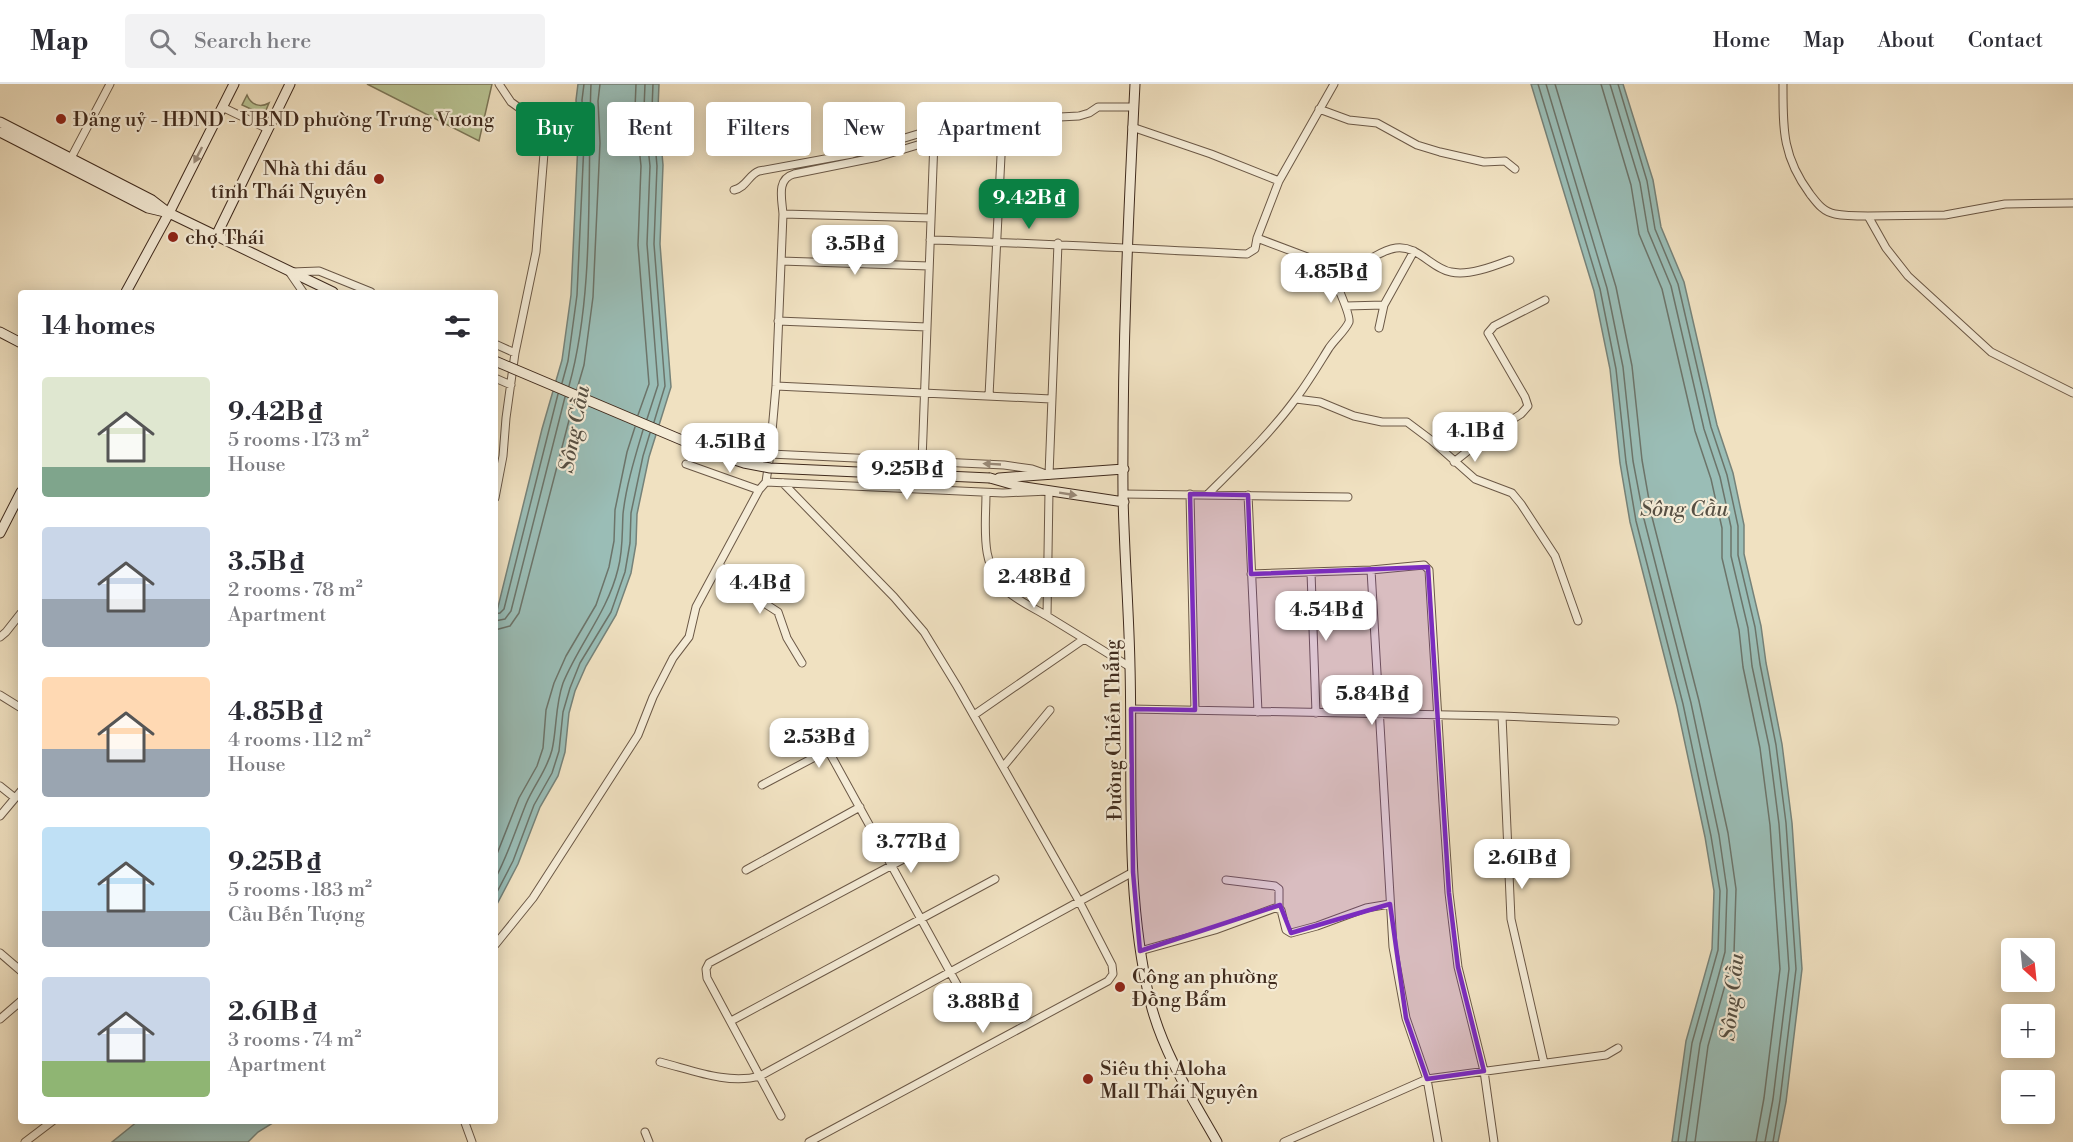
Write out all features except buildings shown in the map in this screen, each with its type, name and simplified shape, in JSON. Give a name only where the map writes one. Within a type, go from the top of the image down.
[{"type":"main road","points":[[127,290],[234,84]]},
{"type":"main road","points":[[216,236],[290,84]]},
{"type":"main road","name":"Đường Chiến Thắng","points":[[1135,84],[1126,249],[1124,469],[1133,872],[1140,951],[1151,1004],[1167,1047],[1217,1142]]},
{"type":"main road","points":[[0,122],[153,200],[169,213]]},
{"type":"main road","points":[[0,132],[148,208],[169,213],[328,290]]},
{"type":"main road","points":[[0,332],[18,341]]},
{"type":"main road","points":[[498,362],[710,452],[744,463],[783,469],[990,478],[1124,469]]},
{"type":"main road","points":[[990,478],[1018,486],[1124,498]]},
{"type":"main road","points":[[0,533],[18,498]]},
{"type":"street","points":[[71,158],[110,84]]},
{"type":"street","points":[[498,482],[515,353],[536,252],[544,153],[542,142],[529,115],[511,102],[499,84]]},
{"type":"street","points":[[930,240],[1058,243],[1126,249],[1247,254],[1256,249],[1257,238],[1279,181],[1334,84]]},
{"type":"street","points":[[1783,84],[1784,135],[1788,156],[1800,180],[1820,207],[1834,214],[1944,215],[2001,204],[2073,203]]},
{"type":"street","points":[[222,107],[268,129]]},
{"type":"street","points":[[734,190],[744,186],[754,173],[759,171],[852,154],[931,130],[992,121],[1079,116],[1098,107],[1133,107]]},
{"type":"street","points":[[1319,109],[1349,120],[1377,123],[1410,142],[1440,152],[1484,162],[1505,161],[1515,169]]},
{"type":"street","points":[[1132,127],[1211,154],[1279,181]]},
{"type":"street","points":[[498,941],[533,898],[638,735],[653,697],[673,658],[689,637],[696,606],[759,490],[766,482],[776,386],[783,182],[788,176],[878,157],[917,145]]},
{"type":"street","points":[[922,461],[933,156]]},
{"type":"street","points":[[989,396],[1001,156]]},
{"type":"street","points":[[783,214],[931,218]]},
{"type":"street","points":[[1868,216],[1886,248],[1908,276],[1991,352],[2073,393]]},
{"type":"street","points":[[1207,495],[1238,465],[1296,399],[1348,323],[1346,306],[1326,264],[1257,238]]},
{"type":"street","points":[[770,454],[1004,465],[1032,469],[1049,475],[1058,243]]},
{"type":"street","points":[[1335,282],[1386,250],[1397,248],[1414,251],[1452,273],[1481,270],[1510,260]]},
{"type":"street","points":[[1379,328],[1384,305],[1414,251]]},
{"type":"street","points":[[781,261],[929,266]]},
{"type":"street","points":[[290,273],[319,271],[366,290]]},
{"type":"street","points":[[290,273],[302,290]]},
{"type":"street","points":[[1454,462],[1489,434],[1521,414],[1528,406],[1488,333],[1494,326],[1545,300]]},
{"type":"street","points":[[1346,306],[1384,305]]},
{"type":"street","points":[[778,321],[927,327]]},
{"type":"street","points":[[498,345],[515,353]]},
{"type":"street","points":[[498,379],[511,385]]},
{"type":"street","points":[[776,386],[1051,399]]},
{"type":"street","points":[[1296,399],[1320,402],[1354,416],[1382,422],[1407,422],[1480,482],[1512,494],[1517,498],[1555,556],[1578,621]]},
{"type":"street","points":[[686,464],[759,490]]},
{"type":"street","points":[[766,482],[986,493],[1049,490],[1047,616]]},
{"type":"street","points":[[783,483],[894,597],[924,632],[974,715],[1079,901],[1112,965],[1113,974],[1108,981],[813,1141]]},
{"type":"street","points":[[986,493],[986,554],[1006,590],[1130,667]]},
{"type":"street","points":[[1190,494],[1195,710]]},
{"type":"street","points":[[1124,498],[1190,494],[1348,497]]},
{"type":"street","points":[[1248,495],[1258,712]]},
{"type":"street","points":[[719,565],[778,612],[783,629],[802,663]]},
{"type":"street","points":[[1251,574],[1371,570],[1424,565],[1428,567],[1449,882],[1458,967],[1484,1071],[1494,1142]]},
{"type":"street","points":[[1371,570],[1393,947],[1406,1018],[1427,1079],[1438,1142]]},
{"type":"street","points":[[1311,572],[1316,713]]},
{"type":"street","points":[[0,637],[18,617]]},
{"type":"street","points":[[974,715],[1084,639]]},
{"type":"street","points":[[0,695],[18,706]]},
{"type":"street","points":[[1131,709],[1503,716],[1615,721]]},
{"type":"street","points":[[1003,767],[1050,710]]},
{"type":"street","points":[[1503,716],[1511,919],[1544,1063]]},
{"type":"street","points":[[762,785],[864,731]]},
{"type":"street","points":[[828,750],[971,1010]]},
{"type":"street","points":[[0,786],[18,795]]},
{"type":"street","points":[[0,816],[18,797]]},
{"type":"street","points":[[746,870],[860,807]]},
{"type":"street","points":[[782,1116],[707,978],[706,969],[709,963],[928,846]]},
{"type":"street","points":[[660,1062],[734,1080],[760,1076],[1133,872]]},
{"type":"street","points":[[731,1021],[995,879]]},
{"type":"street","points":[[1226,880],[1275,886],[1279,889],[1279,908],[1286,930],[1291,933],[1366,908],[1390,904]]},
{"type":"street","points":[[1140,951],[1215,930],[1269,909],[1279,908]]},
{"type":"street","points":[[0,953],[18,969]]},
{"type":"street","points":[[0,1019],[18,1004]]},
{"type":"street","points":[[1284,1142],[1427,1079],[1606,1054],[1618,1048]]},
{"type":"street","points":[[25,1142],[49,1124]]},
{"type":"street","points":[[465,1124],[472,1142]]},
{"type":"street","points":[[645,1132],[649,1142]]},
{"type":"highlighted area","points":[[1190,494],[1248,495],[1251,574],[1428,567],[1449,893],[1458,967],[1484,1071],[1427,1079],[1406,1018],[1390,904],[1291,933],[1280,905],[1140,951],[1133,872],[1131,709],[1195,710]]},
{"type":"green space","points":[[367,84],[492,84],[479,141]]},
{"type":"green space","points":[[247,95],[256,105],[269,103],[264,115],[242,105]]},
{"type":"water","name":"Sông Cầu","points":[[578,84],[659,84],[658,102],[607,102],[607,156],[662,156],[660,244],[671,387],[649,457],[637,514],[636,544],[631,573],[616,615],[586,666],[575,691],[569,713],[565,752],[558,776],[540,807],[518,864],[498,902],[498,607],[542,429],[562,360],[571,295],[577,156],[595,156],[595,102],[576,102]]},
{"type":"water","name":"Sông Cầu","points":[[1531,84],[1623,84],[1653,180],[1661,227],[1684,282],[1717,425],[1733,473],[1744,525],[1744,554],[1761,626],[1782,744],[1792,823],[1802,969],[1786,1102],[1778,1142],[1672,1142],[1686,1041],[1712,949],[1714,891],[1677,706],[1630,522],[1620,463],[1610,369],[1594,291]]},
{"type":"water","points":[[134,1124],[271,1124],[248,1142],[112,1142]]},
{"type":"place","name":"Đảng uỷ - HĐND - UBND phường Trưng Vương","points":[[61,119]]},
{"type":"place","name":"Nhà thi đấu tỉnh Thái Nguyên","points":[[379,179]]},
{"type":"place","name":"chợ Thái","points":[[173,237]]},
{"type":"place","name":"Công an phường Đồng Bẩm","points":[[1120,987]]},
{"type":"place","name":"Siêu thị Aloha Mall Thái Nguyên","points":[[1088,1079]]}]
